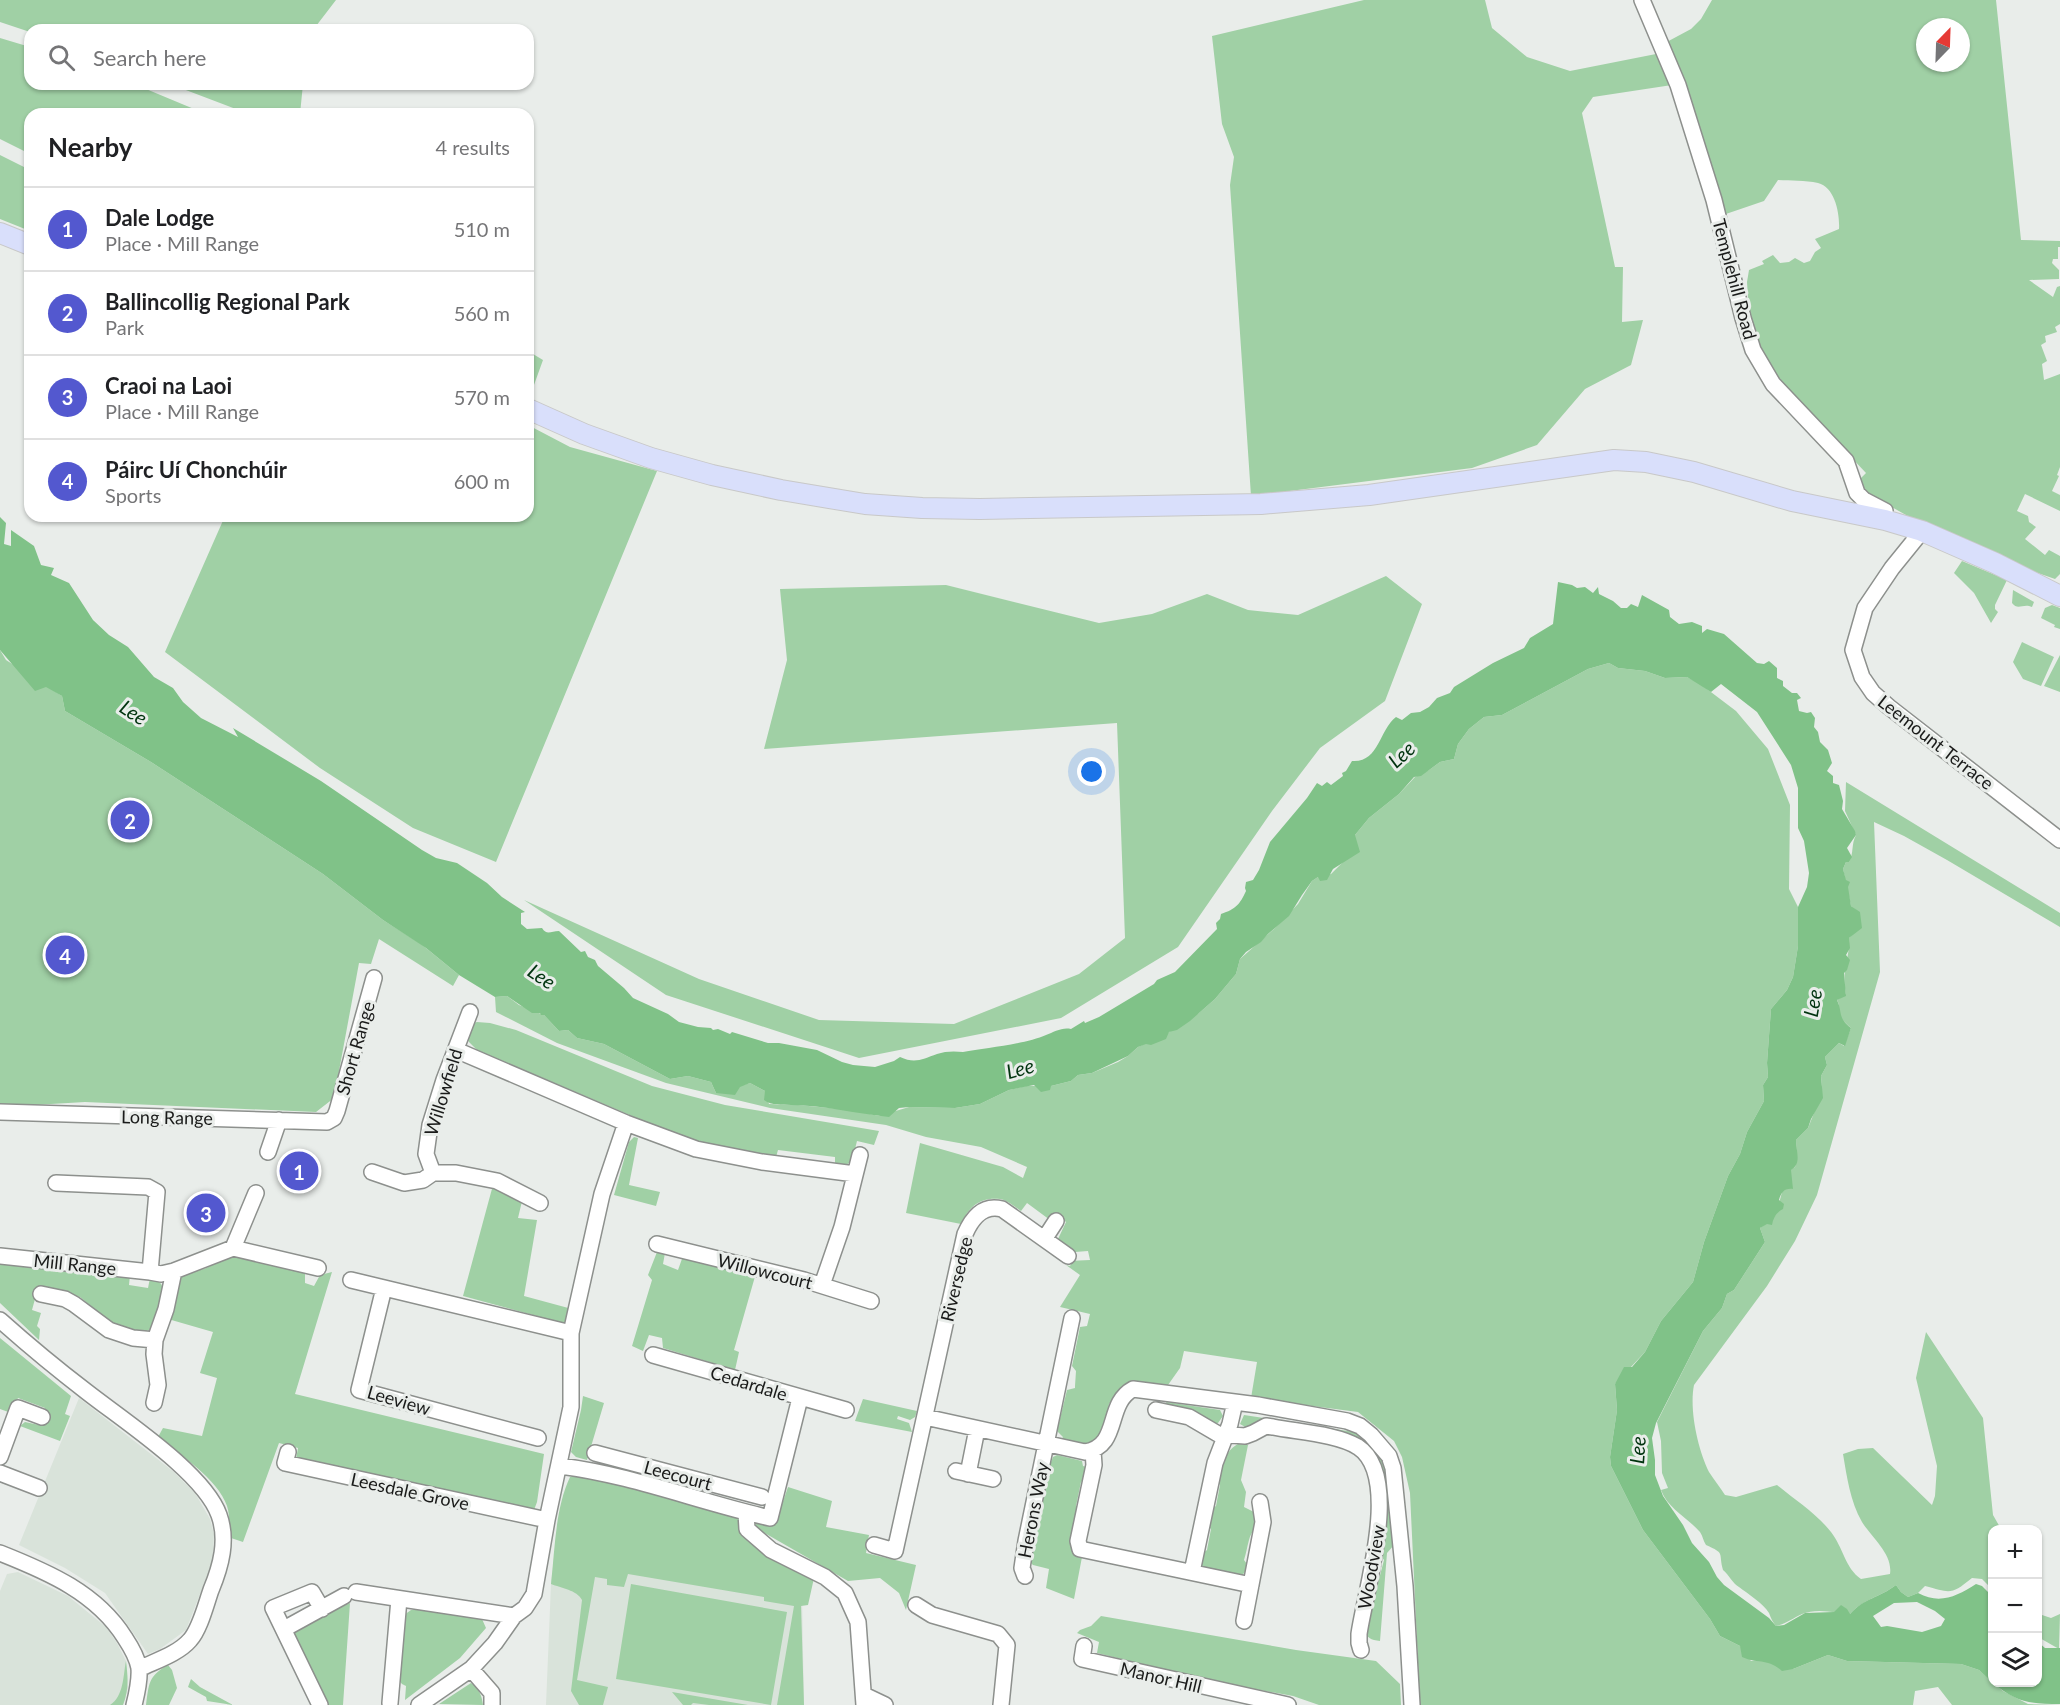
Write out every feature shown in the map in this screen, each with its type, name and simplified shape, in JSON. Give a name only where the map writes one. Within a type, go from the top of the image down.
[{"type":"main road","points":[[0,233],[24,243]]},
{"type":"main road","points":[[534,412],[584,434],[651,458],[712,475],[781,490],[866,504],[980,509],[1261,504],[1369,495],[1614,460],[1646,462],[1694,472],[1792,501],[1885,520],[1922,531],[1995,563],[2059,595]]},
{"type":"street","name":"Templehill Road","points":[[1642,0],[1678,85],[1714,200],[1753,350],[1773,384],[1846,461],[1857,493],[1864,500],[1885,511],[1885,520]]},
{"type":"street","name":"Leemount Terrace","points":[[1922,531],[1892,568],[1865,608],[1853,650],[1862,677],[1873,693],[1889,707],[2060,840]]},
{"type":"street","name":"Short Range","points":[[334,1118],[374,978]]},
{"type":"street","name":"Willowfield","points":[[433,1173],[426,1154],[430,1125],[470,1012]]},
{"type":"street","points":[[456,1050],[626,1123],[707,1152],[762,1162],[855,1174]]},
{"type":"street","name":"Long Range","points":[[0,1112],[327,1122],[334,1118]]},
{"type":"street","points":[[268,1152],[279,1120]]},
{"type":"street","points":[[418,1705],[471,1669],[495,1643],[514,1616],[525,1608],[534,1594],[571,1407],[571,1333],[602,1194],[626,1123]]},
{"type":"street","points":[[822,1285],[842,1227],[860,1155]]},
{"type":"street","points":[[372,1173],[404,1183],[423,1180],[433,1173],[456,1173],[498,1181],[540,1203]]},
{"type":"street","points":[[56,1183],[148,1187],[157,1191],[150,1272]]},
{"type":"street","points":[[256,1193],[233,1248],[318,1268]]},
{"type":"street","name":"Riversedge","points":[[874,1545],[895,1551],[965,1234],[976,1214],[997,1208],[1007,1212],[1068,1256]]},
{"type":"street","points":[[1045,1238],[1056,1221]]},
{"type":"street","name":"Willowcourt","points":[[657,1244],[822,1285],[871,1301]]},
{"type":"street","name":"Mill Range","points":[[0,1256],[161,1274],[233,1248]]},
{"type":"street","points":[[154,1402],[158,1385],[154,1354],[155,1340],[166,1310],[174,1271]]},
{"type":"street","points":[[351,1280],[571,1333]]},
{"type":"street","name":"Leeview","points":[[384,1288],[359,1390],[538,1438]]},
{"type":"street","points":[[41,1294],[65,1299],[109,1330],[133,1338],[155,1340]]},
{"type":"street","points":[[1047,1443],[1072,1318]]},
{"type":"street","points":[[0,1320],[190,1475],[207,1492],[220,1517],[223,1554],[220,1568],[194,1635],[182,1647],[139,1669]]},
{"type":"street","name":"Cedardale","points":[[653,1354],[846,1410]]},
{"type":"street","points":[[925,1417],[1085,1452],[1093,1451],[1106,1440],[1116,1406],[1125,1394],[1133,1389],[1235,1402],[1347,1421],[1360,1426],[1389,1456],[1394,1475],[1412,1705]]},
{"type":"street","points":[[560,1466],[588,1469],[670,1489],[746,1513],[770,1518],[800,1398]]},
{"type":"street","points":[[1192,1572],[1215,1463],[1235,1402]]},
{"type":"street","points":[[0,1457],[18,1408],[42,1417]]},
{"type":"street","points":[[1156,1410],[1189,1417],[1207,1429],[1218,1434],[1226,1434]]},
{"type":"street","name":"Woodview","points":[[1226,1434],[1245,1436],[1266,1426],[1273,1427],[1353,1444],[1360,1448],[1371,1461],[1376,1479],[1380,1515],[1375,1559],[1360,1627],[1361,1650]]},
{"type":"street","points":[[977,1429],[962,1473],[993,1479]]},
{"type":"street","name":"Herons Way","points":[[1025,1576],[1022,1568],[1024,1554],[1047,1443]]},
{"type":"street","points":[[1093,1451],[1094,1465],[1078,1541],[1080,1549],[1251,1585]]},
{"type":"street","name":"Leesdale Grove","points":[[288,1452],[285,1463],[547,1520]]},
{"type":"street","name":"Leecourt","points":[[595,1453],[762,1497]]},
{"type":"street","points":[[0,1473],[39,1488]]},
{"type":"street","points":[[670,1489],[674,1474]]},
{"type":"street","points":[[1244,1621],[1263,1522],[1260,1502]]},
{"type":"street","points":[[746,1513],[747,1529],[771,1550],[825,1577],[845,1593],[858,1622],[864,1700],[885,1705]]},
{"type":"street","points":[[0,1553],[55,1577],[92,1600],[116,1624],[131,1647],[139,1669],[134,1705]]},
{"type":"street","points":[[320,1705],[273,1608],[312,1592],[322,1608]]},
{"type":"street","points":[[284,1629],[350,1594],[514,1616]]},
{"type":"street","points":[[390,1703],[399,1599]]},
{"type":"street","points":[[916,1605],[932,1615],[998,1634],[1005,1640],[1007,1645],[1001,1705]]},
{"type":"street","name":"Manor Hill","points":[[1084,1646],[1082,1659],[1288,1705]]},
{"type":"street","points":[[471,1669],[492,1693],[492,1705]]},
{"type":"shaded area","points":[[0,0],[336,0],[318,24],[24,24],[24,30],[0,22]]},
{"type":"shaded area","points":[[1364,0],[1485,0],[1492,28],[1527,57],[1570,71],[1656,54],[1672,85],[1593,97],[1582,113],[1615,267],[1623,267],[1622,322],[1643,320],[1631,365],[1585,389],[1537,445],[1472,468],[1251,496],[1230,185],[1234,157],[1222,124],[1212,36]]},
{"type":"shaded area","points":[[1712,0],[1996,0],[2021,240],[2060,241],[2058,259],[2053,259],[2052,263],[2059,270],[2059,279],[2029,280],[2053,297],[2057,287],[2060,286],[2060,324],[2055,327],[2057,332],[2045,336],[2046,342],[2041,345],[2047,361],[2042,364],[2044,380],[2060,374],[2060,467],[2057,475],[2059,476],[2052,491],[2060,495],[2060,511],[2025,494],[2017,511],[2028,516],[2029,522],[2036,527],[2025,539],[2045,555],[2049,550],[2060,556],[2060,574],[2055,579],[1913,519],[1867,493],[1859,480],[1866,473],[1773,374],[1759,345],[1749,313],[1747,282],[1749,270],[1764,264],[1762,261],[1773,255],[1780,263],[1789,262],[1795,258],[1804,263],[1810,261],[1815,252],[1821,248],[1815,239],[1839,229],[1839,216],[1832,195],[1824,186],[1808,181],[1778,180],[1764,201],[1720,216],[1663,44],[1691,29],[1701,19]]},
{"type":"shaded area","points":[[0,38],[24,45],[24,90],[148,90],[192,108],[24,108],[24,151],[0,139]]},
{"type":"shaded area","points":[[186,90],[302,90],[301,108],[233,108]]},
{"type":"shaded area","points":[[0,155],[24,167],[24,229],[0,219]]},
{"type":"shaded area","points":[[534,355],[543,360],[534,385]]},
{"type":"shaded area","points":[[534,428],[570,447],[657,471],[496,862],[413,828],[320,768],[165,652],[222,522],[534,522]]},
{"type":"shaded area","points":[[1962,561],[2007,580],[1995,605],[1998,612],[1991,623],[1974,593],[1954,573]]},
{"type":"shaded area","points":[[1386,576],[1422,604],[1385,701],[1320,748],[1272,811],[1178,947],[1061,1018],[859,1058],[666,995],[524,900],[699,979],[819,1020],[954,1024],[1079,974],[1125,938],[1117,723],[764,749],[787,660],[780,589],[946,585],[1099,623],[1152,614],[1207,594],[1248,610],[1298,615]]},
{"type":"shaded area","points":[[2013,590],[2034,602],[2032,607],[2014,605],[2012,603]]},
{"type":"shaded area","points":[[2052,605],[2060,608],[2060,629],[2041,618],[2045,608]]},
{"type":"shaded area","points":[[2022,642],[2054,657],[2041,686],[2023,679],[2013,662]]},
{"type":"shaded area","points":[[0,650],[6,660],[62,696],[65,711],[151,762],[323,874],[383,920],[421,944],[459,975],[453,986],[379,939],[371,964],[359,963],[334,1098],[316,1112],[85,1102],[0,1107]]},
{"type":"shaded area","points":[[2060,655],[2060,692],[2044,686]]},
{"type":"shaded area","points":[[1609,663],[1618,668],[1645,671],[1665,678],[1687,677],[1699,683],[1736,711],[1768,749],[1790,805],[1789,889],[1798,907],[1798,946],[1793,977],[1787,990],[1771,1009],[1768,1077],[1763,1085],[1764,1101],[1747,1132],[1740,1154],[1728,1176],[1704,1242],[1693,1282],[1661,1321],[1645,1352],[1615,1384],[1617,1410],[1610,1457],[1611,1466],[1643,1530],[1710,1619],[1720,1636],[1740,1646],[1751,1661],[1762,1660],[1793,1669],[1828,1655],[1847,1661],[1961,1664],[1979,1670],[1988,1678],[1988,1687],[1998,1687],[2028,1704],[2060,1705],[1952,1705],[1938,1687],[1915,1691],[1913,1705],[1420,1705],[1410,1493],[1402,1457],[1394,1441],[1358,1412],[1251,1398],[1257,1362],[1184,1351],[1180,1368],[1168,1385],[1134,1381],[1119,1390],[1109,1404],[1105,1427],[1093,1443],[1086,1446],[1061,1440],[1063,1437],[1057,1431],[1067,1390],[1075,1388],[1076,1371],[1072,1366],[1080,1327],[1087,1326],[1090,1314],[1060,1307],[1080,1275],[1066,1265],[1071,1264],[1068,1261],[1090,1260],[1088,1251],[1075,1252],[1058,1239],[1066,1222],[1056,1213],[1050,1220],[1027,1203],[1021,1211],[1003,1200],[986,1200],[971,1208],[961,1224],[906,1213],[920,1143],[1003,1167],[1023,1178],[1027,1167],[981,1147],[926,1137],[886,1125],[770,1108],[666,1083],[557,1043],[496,1012],[495,997],[507,996],[519,1005],[544,1015],[559,1031],[568,1030],[577,1038],[604,1044],[670,1079],[688,1076],[711,1082],[716,1093],[750,1083],[765,1091],[769,1104],[851,1110],[879,1116],[909,1107],[955,1108],[980,1104],[1009,1090],[1026,1086],[1051,1086],[1071,1081],[1078,1075],[1092,1073],[1118,1062],[1138,1047],[1169,1032],[1199,1013],[1215,999],[1236,974],[1240,959],[1298,904],[1312,881],[1331,874],[1345,860],[1355,835],[1369,818],[1399,794],[1415,777],[1440,762],[1454,759],[1458,744],[1469,729],[1484,717],[1502,715],[1588,669]]},
{"type":"shaded area","points":[[1846,782],[2060,913],[2060,927],[1947,860],[1874,822],[1880,972],[1817,1195],[1795,1241],[1767,1286],[1694,1385],[1693,1406],[1696,1430],[1701,1453],[1709,1472],[1725,1495],[1736,1497],[1777,1485],[1825,1525],[1835,1538],[1851,1569],[1861,1579],[1890,1574],[1885,1553],[1862,1522],[1855,1506],[1849,1489],[1843,1454],[1858,1449],[1873,1448],[1932,1505],[1935,1496],[1937,1466],[1916,1378],[1926,1332],[1983,1418],[1993,1515],[1999,1525],[1988,1525],[1988,1585],[1982,1579],[1972,1578],[1955,1590],[1946,1591],[1925,1586],[1918,1593],[1908,1597],[1896,1585],[1866,1601],[1849,1615],[1813,1611],[1776,1626],[1763,1606],[1737,1586],[1723,1570],[1719,1552],[1706,1545],[1700,1532],[1664,1497],[1661,1490],[1668,1488],[1662,1473],[1661,1441],[1657,1422],[1703,1331],[1722,1308],[1727,1294],[1734,1290],[1765,1242],[1760,1228],[1776,1215],[1782,1192],[1790,1183],[1790,1170],[1795,1167],[1797,1160],[1796,1140],[1808,1128],[1816,1108],[1822,1086],[1821,1076],[1827,1065],[1825,1057],[1839,1043],[1844,1046],[1851,1028],[1840,1015],[1837,1000],[1846,994],[1844,978],[1849,938],[1855,932],[1856,910],[1851,906],[1843,869],[1846,862],[1851,859],[1856,835],[1845,811]]},
{"type":"shaded area","points":[[477,1022],[516,1030],[652,1086],[725,1105],[879,1131],[874,1145],[857,1141],[852,1161],[846,1165],[835,1164],[835,1157],[778,1150],[776,1157],[693,1142],[477,1050],[465,1034],[468,1025]]},
{"type":"shaded area","points":[[634,1137],[638,1138],[629,1185],[660,1192],[656,1206],[614,1195],[629,1142]]},
{"type":"shaded area","points":[[493,1185],[523,1197],[518,1218],[537,1220],[524,1296],[572,1309],[566,1324],[463,1296]]},
{"type":"shaded area","points":[[657,1252],[665,1253],[663,1264],[678,1270],[683,1256],[756,1273],[734,1350],[739,1352],[735,1370],[663,1348],[662,1338],[649,1335],[643,1351],[632,1346],[652,1280],[648,1275]]},
{"type":"shaded area","points":[[238,1253],[305,1271],[305,1283],[314,1286],[320,1275],[332,1272],[295,1394],[544,1454],[534,1510],[296,1459],[298,1448],[279,1443],[243,1542],[231,1538],[227,1506],[215,1486],[197,1468],[158,1437],[163,1428],[202,1436],[217,1378],[200,1373],[213,1332],[168,1319],[179,1278],[185,1272],[204,1269]]},
{"type":"shaded area","points":[[0,1262],[130,1275],[129,1285],[148,1288],[150,1278],[157,1281],[161,1284],[162,1290],[151,1329],[144,1332],[114,1325],[80,1297],[38,1288],[32,1310],[41,1313],[37,1326],[40,1329],[39,1340],[0,1303]]},
{"type":"shaded area","points":[[0,1338],[71,1396],[65,1414],[70,1416],[60,1441],[20,1426],[25,1422],[39,1425],[45,1408],[18,1398],[11,1413],[0,1409]]},
{"type":"shaded area","points":[[583,1396],[604,1403],[587,1460],[576,1457],[571,1452]]},
{"type":"shaded area","points":[[79,1398],[174,1472],[195,1493],[210,1519],[214,1534],[213,1561],[186,1630],[160,1649],[148,1654],[105,1593],[65,1568],[19,1545]]},
{"type":"shaded area","points":[[863,1399],[917,1411],[915,1417],[910,1420],[898,1416],[897,1419],[909,1423],[912,1432],[855,1421]]},
{"type":"shaded area","points":[[1166,1402],[1220,1410],[1223,1416],[1218,1423],[1213,1423],[1211,1420],[1207,1422],[1167,1405]]},
{"type":"shaded area","points":[[1244,1415],[1354,1432],[1370,1442],[1382,1456],[1386,1464],[1390,1486],[1394,1545],[1387,1553],[1380,1641],[1366,1635],[1365,1629],[1369,1625],[1374,1586],[1378,1583],[1384,1560],[1381,1556],[1383,1476],[1344,1433],[1313,1427],[1247,1428],[1240,1424]]},
{"type":"shaded area","points":[[1238,1444],[1248,1445],[1241,1480],[1246,1492],[1244,1507],[1254,1512],[1256,1521],[1244,1560],[1247,1564],[1246,1569],[1238,1577],[1202,1568],[1200,1563],[1202,1554],[1207,1550],[1211,1529],[1207,1525],[1211,1509],[1216,1506],[1220,1485],[1216,1479],[1219,1466],[1223,1465],[1228,1453]]},
{"type":"shaded area","points":[[1057,1455],[1082,1461],[1083,1466],[1087,1467],[1076,1506],[1079,1509],[1082,1557],[1074,1599],[1046,1588],[1049,1569],[1033,1565],[1028,1560],[1048,1461],[1051,1462]]},
{"type":"shaded area","points":[[579,1474],[740,1518],[741,1535],[764,1552],[814,1578],[808,1605],[801,1606],[804,1705],[777,1705],[794,1606],[764,1601],[764,1597],[628,1574],[624,1587],[607,1585],[607,1579],[595,1577],[577,1680],[608,1687],[603,1705],[579,1705],[571,1691],[582,1600],[573,1592],[551,1584],[561,1502],[570,1477]]},
{"type":"shaded area","points":[[788,1487],[832,1501],[826,1527],[869,1535],[866,1553],[916,1565],[906,1610],[899,1593],[880,1578],[848,1581],[754,1527],[757,1522],[775,1525]]},
{"type":"shaded area","points":[[557,1531],[802,1595],[804,1705],[546,1705],[551,1584]]},
{"type":"shaded area","points":[[18,1572],[68,1596],[106,1627],[126,1661],[128,1688],[123,1705],[0,1705],[0,1591],[7,1574]]},
{"type":"shaded area","points":[[631,1584],[787,1612],[771,1705],[616,1679]]},
{"type":"shaded area","points":[[350,1603],[343,1705],[328,1705],[293,1630]]},
{"type":"shaded area","points":[[420,1609],[482,1619],[486,1628],[460,1658],[405,1700],[406,1686],[397,1678],[404,1615],[411,1610]]},
{"type":"shaded area","points":[[2060,1614],[2059,1649],[2042,1639],[2042,1615],[2051,1618]]},
{"type":"shaded area","points":[[1101,1616],[1296,1650],[1376,1661],[1400,1684],[1401,1705],[1319,1705],[1293,1696],[1215,1682],[1097,1653],[1099,1642],[1077,1633],[1091,1626]]},
{"type":"shaded area","points":[[126,1661],[128,1683],[123,1705],[110,1705],[120,1691]]},
{"type":"shaded area","points":[[168,1665],[172,1670],[177,1688],[169,1705],[146,1705],[153,1677]]},
{"type":"shaded area","points":[[191,1679],[200,1687],[233,1705],[207,1701],[206,1697],[188,1687]]},
{"type":"shaded area","points":[[471,1683],[480,1692],[483,1705],[439,1704]]},
{"type":"shaded area","points":[[672,1692],[748,1705],[693,1703],[683,1705]]},
{"type":"water","name":"Lee","points":[[0,517],[6,523],[4,544],[11,546],[11,530],[34,546],[41,565],[54,568],[51,575],[69,583],[93,620],[109,635],[128,647],[154,677],[173,688],[183,702],[201,718],[238,737],[233,728],[321,781],[422,850],[436,858],[457,863],[525,912],[521,913],[521,924],[527,929],[542,928],[547,932],[559,931],[581,952],[585,951],[588,957],[595,960],[598,966],[633,998],[668,1014],[679,1022],[713,1030],[718,1029],[730,1034],[732,1032],[768,1043],[817,1050],[842,1062],[875,1067],[900,1057],[919,1060],[943,1052],[963,1052],[1017,1043],[1061,1029],[1071,1029],[1084,1021],[1085,1023],[1099,1017],[1157,980],[1175,972],[1217,929],[1216,923],[1221,914],[1239,903],[1246,891],[1246,882],[1253,880],[1259,870],[1270,842],[1317,783],[1322,786],[1327,782],[1331,785],[1343,776],[1342,773],[1352,761],[1368,757],[1396,717],[1402,720],[1411,713],[1420,712],[1429,707],[1437,698],[1450,693],[1454,687],[1493,663],[1524,648],[1530,638],[1553,624],[1558,582],[1577,588],[1585,587],[1593,593],[1598,587],[1599,594],[1621,608],[1627,608],[1631,604],[1638,607],[1642,595],[1669,610],[1670,617],[1679,624],[1692,622],[1702,626],[1702,633],[1707,629],[1724,634],[1757,663],[1764,664],[1769,661],[1777,668],[1777,678],[1783,681],[1783,686],[1792,693],[1797,693],[1801,698],[1797,700],[1799,711],[1811,712],[1815,718],[1814,727],[1818,732],[1820,742],[1828,750],[1832,763],[1827,771],[1833,776],[1833,783],[1839,785],[1843,801],[1842,809],[1856,835],[1847,848],[1852,857],[1843,869],[1846,880],[1850,882],[1848,887],[1851,906],[1860,912],[1862,928],[1849,938],[1850,948],[1846,955],[1850,960],[1844,973],[1846,996],[1837,1000],[1842,1018],[1851,1028],[1845,1046],[1839,1043],[1825,1057],[1827,1065],[1821,1076],[1823,1098],[1808,1128],[1796,1140],[1798,1157],[1791,1170],[1793,1189],[1787,1189],[1782,1193],[1779,1200],[1784,1204],[1783,1209],[1773,1220],[1772,1225],[1767,1224],[1760,1228],[1765,1242],[1734,1290],[1727,1294],[1722,1308],[1703,1331],[1656,1423],[1652,1438],[1655,1475],[1663,1496],[1692,1543],[1709,1562],[1717,1577],[1776,1626],[1784,1625],[1805,1613],[1834,1612],[1841,1605],[1850,1614],[1896,1585],[1908,1597],[1918,1593],[1926,1597],[1941,1599],[1962,1592],[1976,1584],[1982,1586],[1988,1592],[1988,1678],[1979,1670],[1961,1664],[1847,1661],[1828,1655],[1782,1671],[1772,1664],[1742,1657],[1740,1646],[1720,1636],[1710,1619],[1643,1530],[1611,1466],[1610,1457],[1617,1410],[1615,1384],[1624,1367],[1632,1367],[1645,1352],[1661,1321],[1693,1282],[1704,1242],[1728,1176],[1740,1154],[1747,1132],[1764,1101],[1763,1085],[1768,1077],[1771,1009],[1787,990],[1793,977],[1798,946],[1798,907],[1807,887],[1809,873],[1804,841],[1798,828],[1798,788],[1791,765],[1757,712],[1721,684],[1711,692],[1687,677],[1665,678],[1645,671],[1618,668],[1609,663],[1588,669],[1502,715],[1484,717],[1469,729],[1458,744],[1454,759],[1440,762],[1421,776],[1414,777],[1399,794],[1369,818],[1355,835],[1360,852],[1333,869],[1327,880],[1320,881],[1318,877],[1312,881],[1289,916],[1240,959],[1236,974],[1215,999],[1190,1021],[1177,1030],[1169,1032],[1166,1039],[1138,1047],[1128,1056],[1092,1073],[1078,1075],[1071,1081],[1051,1086],[1050,1090],[1041,1092],[1034,1085],[1009,1090],[980,1104],[955,1108],[899,1108],[889,1117],[816,1106],[770,1103],[764,1100],[765,1091],[750,1083],[740,1087],[735,1095],[716,1093],[711,1082],[688,1076],[670,1079],[604,1044],[577,1038],[568,1030],[559,1031],[544,1015],[532,1013],[507,996],[495,997],[459,975],[426,948],[383,920],[323,874],[151,762],[65,711],[62,696],[46,687],[35,691],[0,650]],"holes":[[[1917,1602],[1945,1619],[1941,1626],[1922,1632],[1881,1627],[1873,1616],[1894,1603]]]},
{"type":"water","points":[[2042,1645],[2045,1648],[2060,1648],[2060,1704],[2025,1701],[1998,1687],[2042,1687]]},
{"type":"place","name":"Ballincollig Regional Park","points":[[130,820]]},
{"type":"place","name":"Páirc Uí Chonchúir","points":[[65,955]]},
{"type":"place","name":"Dale Lodge","points":[[299,1171]]},
{"type":"place","name":"Craoi na Laoi","points":[[206,1213]]}]
